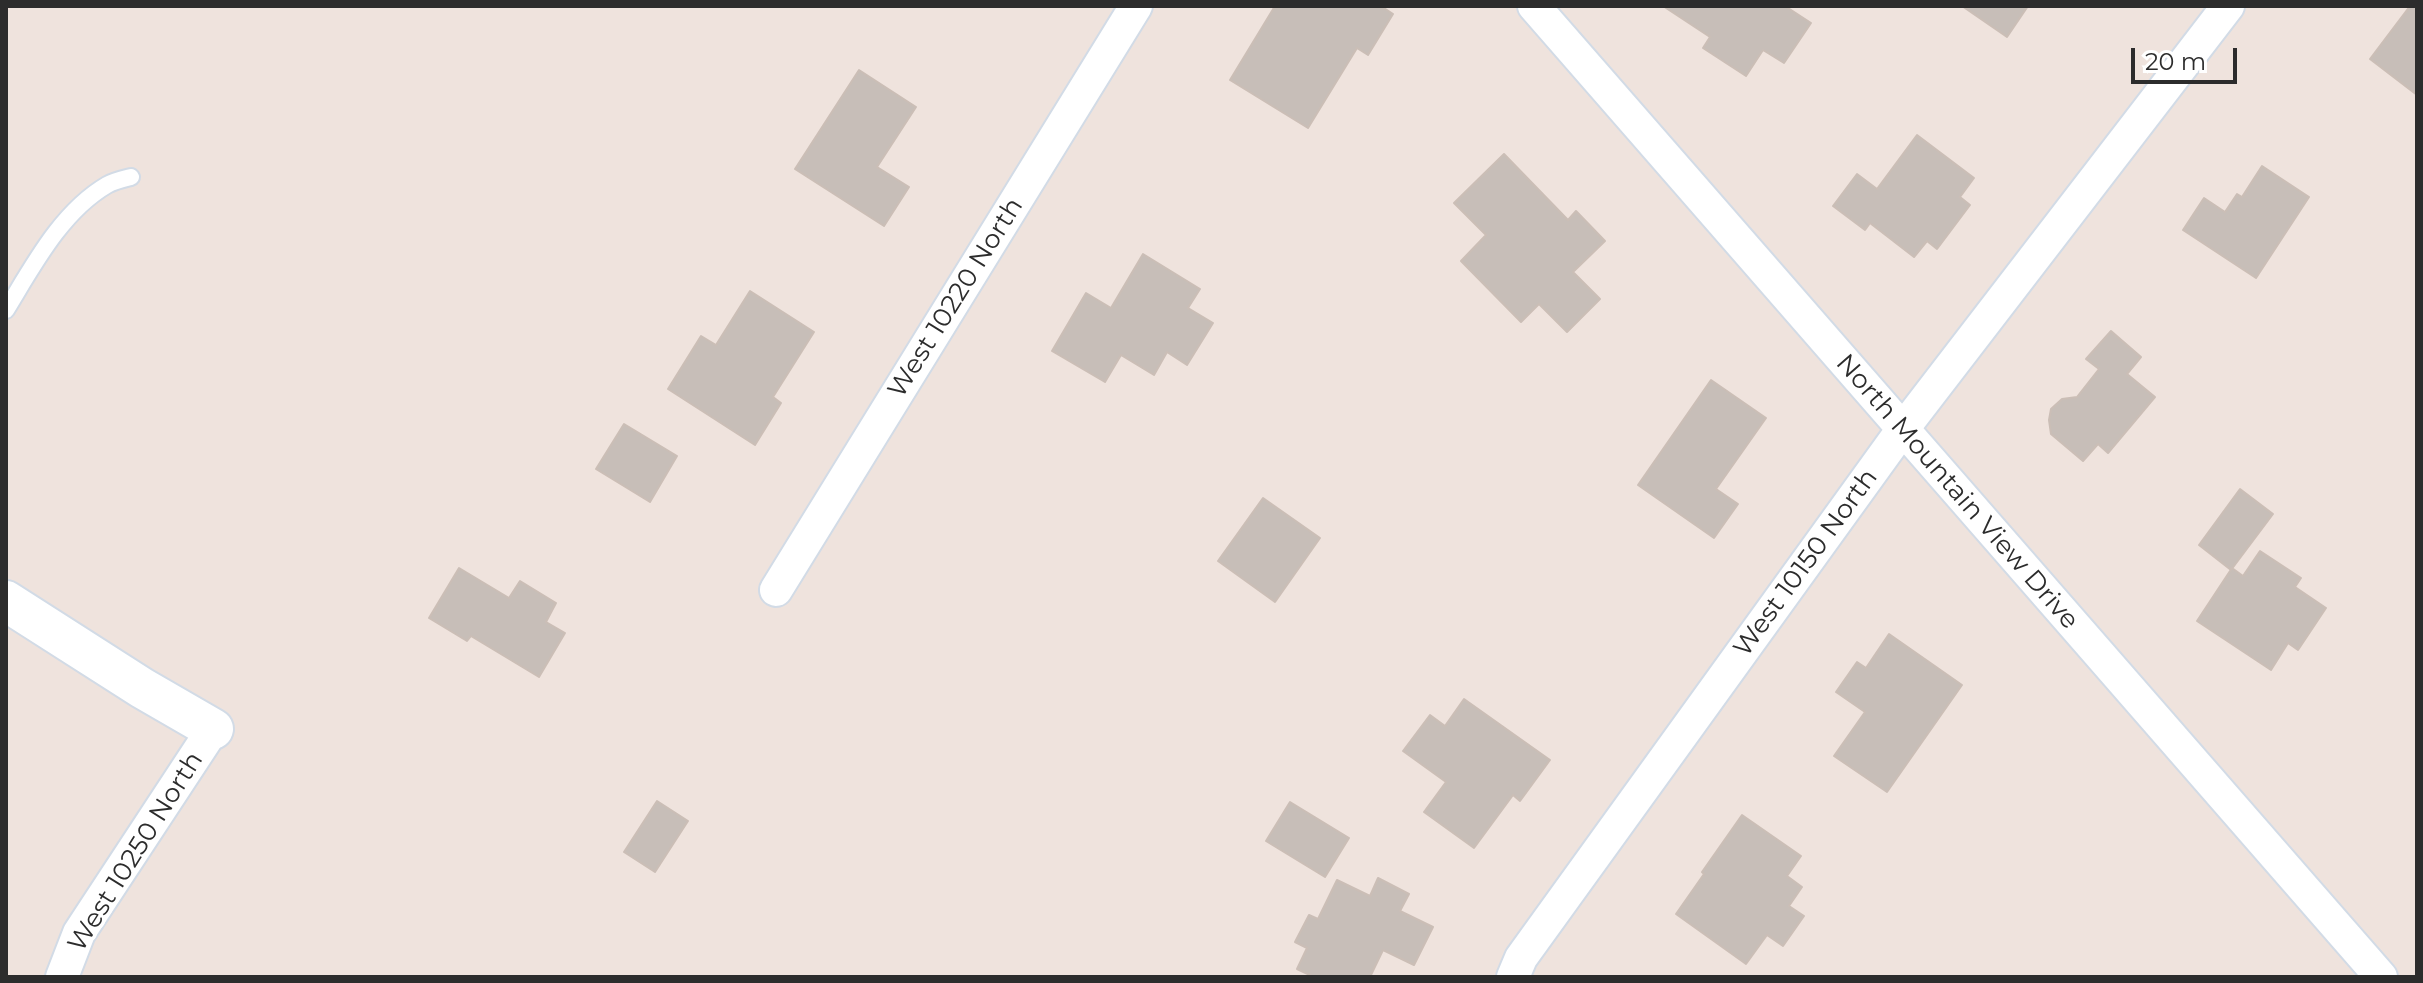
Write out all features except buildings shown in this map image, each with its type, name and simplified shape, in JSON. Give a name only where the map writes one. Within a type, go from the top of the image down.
[{"type":"street","name":"West 10220 North","points":[[776,590],[1136,6]]},
{"type":"street","name":"North Mountain View Drive","points":[[1534,6],[2381,977]]},
{"type":"street","name":"West 10150 North","points":[[1513,977],[1521,958],[1902,430],[2228,6]]},
{"type":"street","points":[[6,601],[142,688],[213,729]]},
{"type":"street","name":"West 10250 North","points":[[62,977],[79,933],[213,729]]},
{"type":"lane","points":[[6,310],[36,260],[77,208],[108,184],[131,177]]}]
